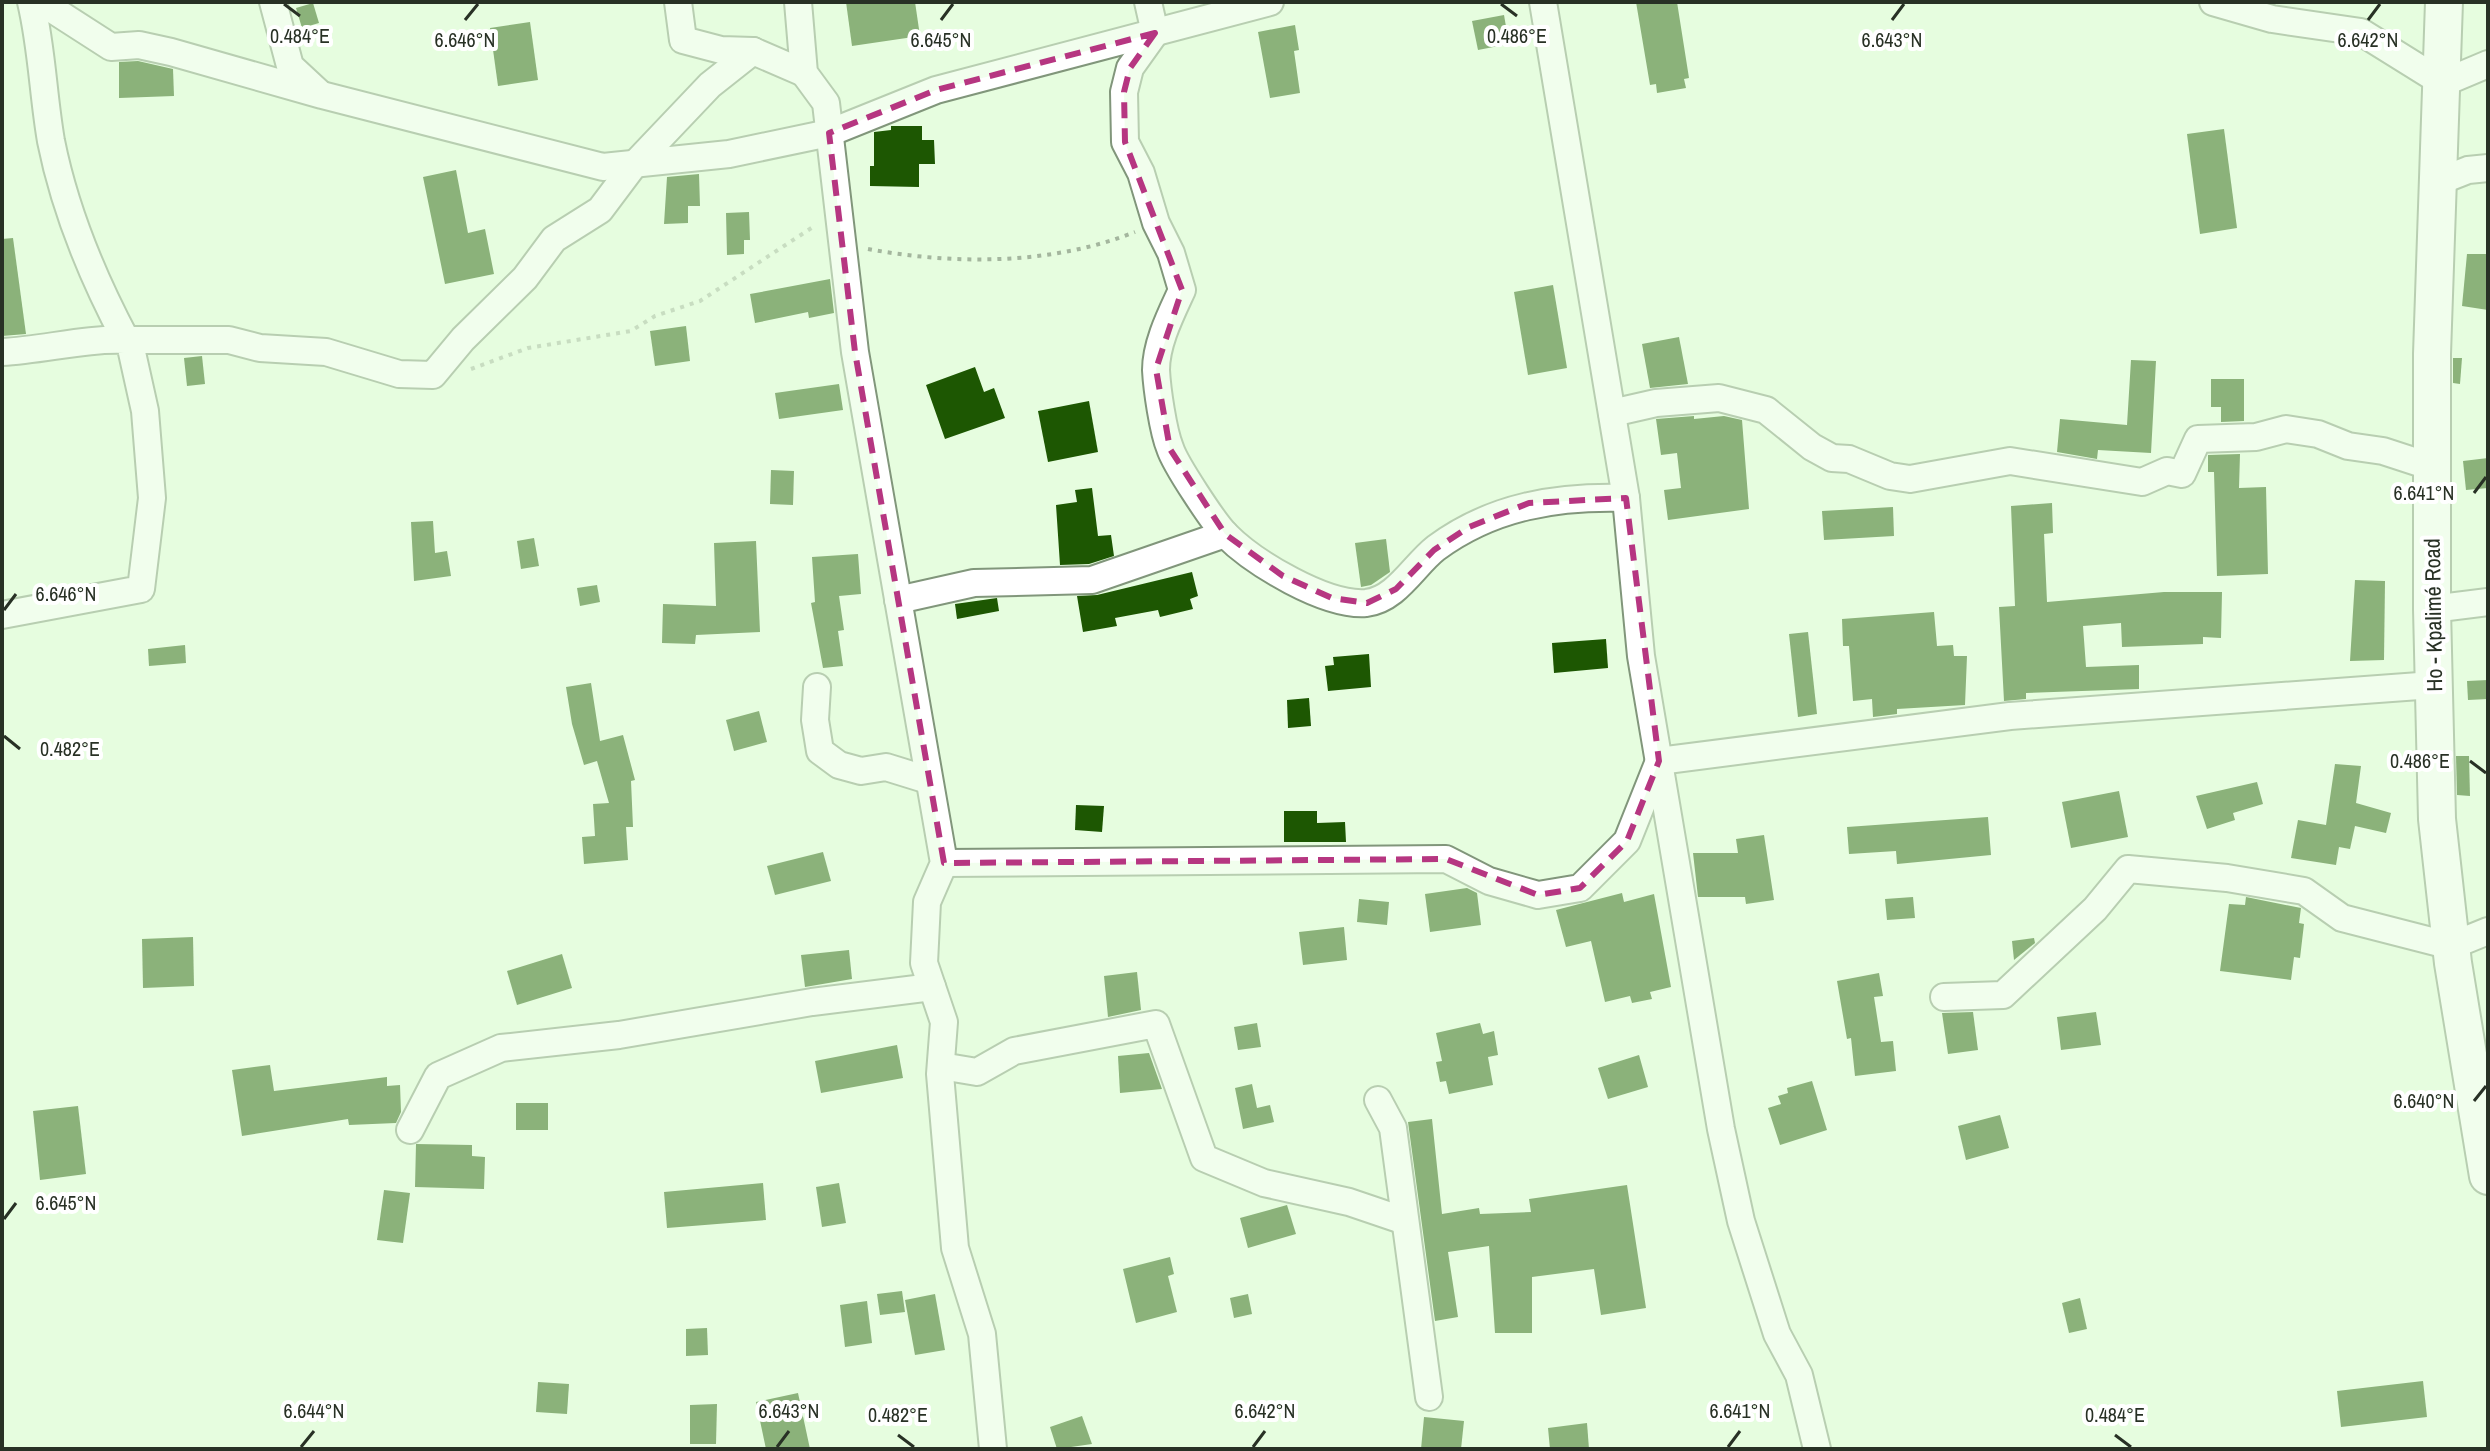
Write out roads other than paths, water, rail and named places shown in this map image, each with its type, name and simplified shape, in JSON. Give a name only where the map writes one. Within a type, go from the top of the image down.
[{"type":"main road","name":"Ho - Kpalimé Road","points":[[2444,2],[2432,467],[2437,819],[2451,946],[2488,1176]]},
{"type":"street","points":[[2,615],[141,589],[152,498],[145,411],[131,348],[95,282],[64,187],[52,144],[31,2]]},
{"type":"street","points":[[41,2],[111,47],[139,45],[171,52],[322,95],[603,167],[729,154],[829,133],[936,90],[1270,2]]},
{"type":"street","points":[[273,2],[290,66],[322,95]]},
{"type":"street","points":[[678,2],[683,40],[721,50],[753,51],[804,73],[826,103],[855,352],[944,863],[927,902],[924,963],[944,1022],[941,1066],[955,1248],[982,1334],[993,1449]]},
{"type":"street","points":[[798,2],[804,73]]},
{"type":"street","points":[[1148,2],[1155,33],[1130,68],[1124,92],[1125,142],[1141,173],[1182,290],[1165,328],[1156,369],[1170,449],[1225,534],[1283,576],[1332,598],[1367,603],[1396,589],[1434,550],[1469,527],[1529,503],[1583,496],[1626,498]]},
{"type":"street","points":[[1543,2],[1626,498],[1641,656],[1721,1129],[1741,1221],[1777,1334],[1799,1375],[1817,1449]]},
{"type":"street","points":[[2213,2],[2272,19],[2361,32],[2443,83],[2488,64]]},
{"type":"street","points":[[2,352],[70,346],[100,339],[229,340],[260,348],[326,352],[399,374],[433,375],[463,339],[525,278],[554,239],[600,210],[633,166],[710,85],[753,51]]},
{"type":"street","points":[[2440,181],[2468,170],[2488,168]]},
{"type":"street","points":[[1612,413],[1656,403],[1719,398],[1766,410],[1812,447],[1832,458],[1849,459],[1880,473],[1910,479],[2010,461],[2142,482],[2167,471],[2182,474],[2198,439],[2256,437],[2286,429],[2318,434],[2348,446],[2383,451],[2432,467]]},
{"type":"street","points":[[898,600],[974,583],[1051,580],[1072,583],[1092,580],[1225,534]]},
{"type":"street","points":[[2432,609],[2488,602]]},
{"type":"street","points":[[1659,761],[2010,716],[2433,685]]},
{"type":"street","points":[[817,687],[815,720],[820,751],[839,765],[861,771],[886,767],[928,780]]},
{"type":"street","points":[[944,863],[1446,859],[1489,881],[1538,895],[1580,888],[1627,841],[1659,761]]},
{"type":"street","points":[[1944,997],[2003,995],[2095,909],[2128,869],[2227,878],[2304,891],[2342,918],[2451,946],[2488,931]]},
{"type":"street","points":[[410,1130],[438,1076],[501,1048],[619,1035],[812,1002],[932,987]]},
{"type":"street","points":[[941,1066],[977,1072],[1014,1051],[1156,1024],[1204,1158],[1264,1183],[1349,1202],[1405,1221]]},
{"type":"street","points":[[1378,1100],[1393,1128],[1429,1397]]}]
